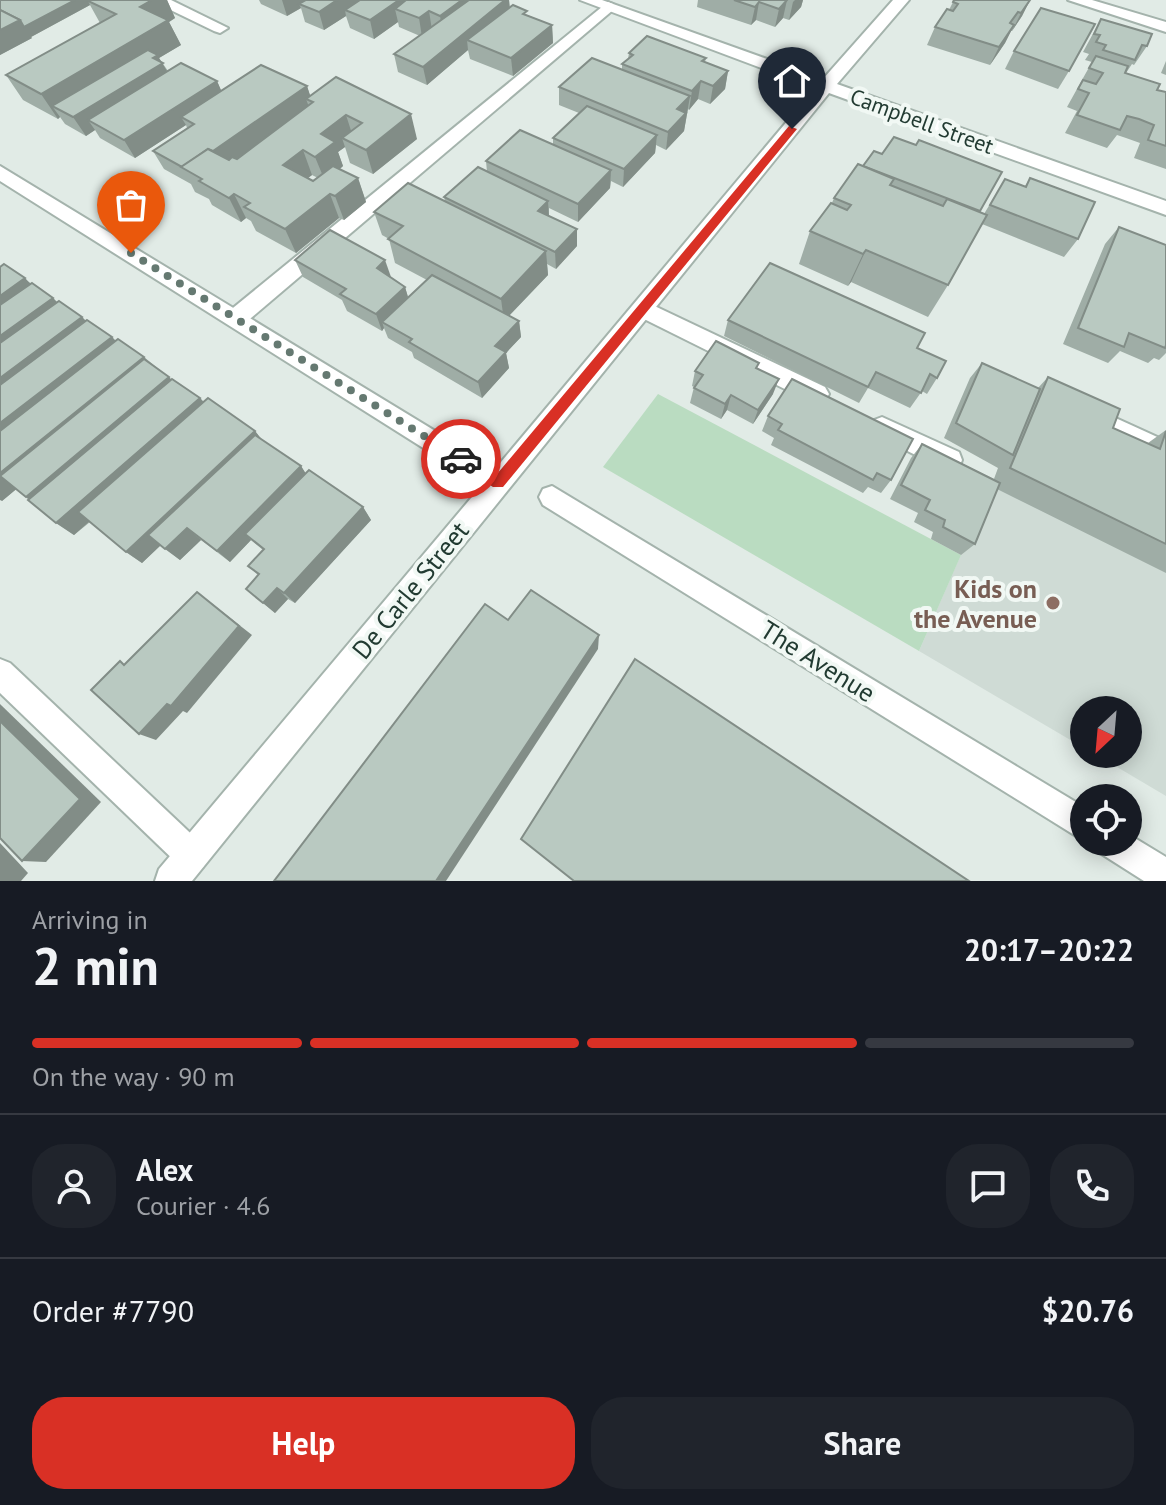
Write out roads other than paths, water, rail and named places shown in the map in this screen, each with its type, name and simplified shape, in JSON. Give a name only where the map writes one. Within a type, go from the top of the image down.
[{"type":"street","points":[[158,0],[220,28]]},
{"type":"street","name":"Campbell Street","points":[[588,0],[1166,208]]},
{"type":"street","points":[[1076,0],[1166,27]]},
{"type":"street","name":"De Carle Street","points":[[171,881],[897,2]]},
{"type":"street","points":[[236,318],[608,7]]},
{"type":"street","points":[[0,172],[498,482]]},
{"type":"street","points":[[644,309],[838,405]]},
{"type":"street","points":[[1070,407],[1166,452]]},
{"type":"street","points":[[867,419],[966,468]]},
{"type":"street","name":"The Avenue","points":[[552,497],[1070,816]]},
{"type":"street","points":[[0,673],[192,856]]},
{"type":"street","points":[[1134,856],[1166,876]]},
{"type":"place","name":"Kids on the Avenue","points":[[1053,603]]}]
